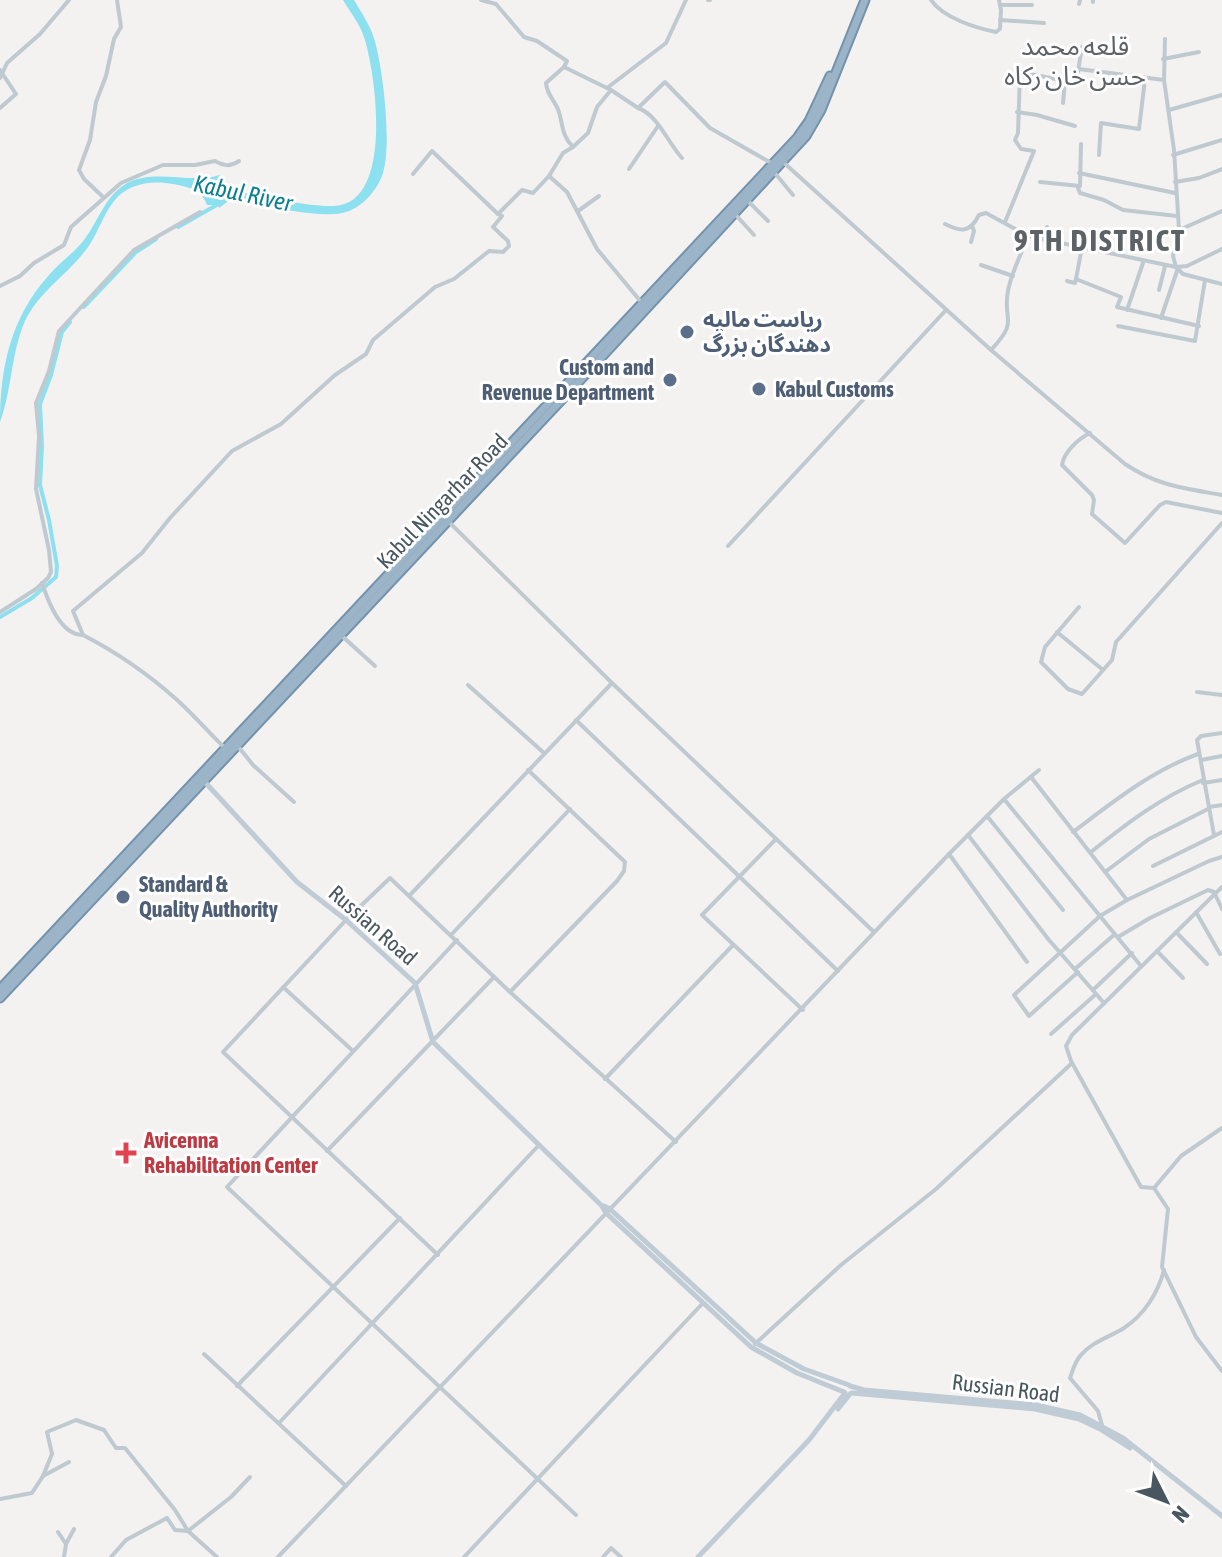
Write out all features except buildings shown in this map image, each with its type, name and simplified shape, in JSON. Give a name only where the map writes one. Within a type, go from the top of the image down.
[{"type":"highway","name":"Kabul Ningarhar Road","points":[[0,989],[204,781],[296,676],[340,634],[642,303],[814,124],[863,0]]},
{"type":"highway","name":"Kabul Ningarhar Road","points":[[0,998],[17,975],[225,748],[735,214],[777,164]]},
{"type":"main road","name":"Russian Road","points":[[204,781],[297,882],[346,920],[415,983],[433,1042],[602,1206],[754,1345],[804,1369],[864,1390],[1036,1405],[1080,1415],[1123,1438],[1144,1457]]},
{"type":"main road","name":"Russian Road","points":[[608,1211],[702,1304],[754,1345],[797,1373],[848,1393],[1035,1409],[1062,1415],[1100,1429],[1144,1457],[1222,1516]]},
{"type":"main road","points":[[698,1557],[825,1421],[848,1393],[850,1385]]},
{"type":"street","points":[[0,108],[16,94],[1,74],[7,63],[40,34],[69,0]]},
{"type":"street","points":[[103,197],[79,170],[90,140],[96,102],[106,76],[114,39],[121,27],[117,0]]},
{"type":"street","points":[[481,0],[496,4],[524,37],[537,41],[567,61],[546,83],[547,94],[558,109],[566,140],[573,147]]},
{"type":"street","points":[[498,214],[522,190],[533,193],[549,176],[563,153],[588,133],[597,107],[609,89],[666,43],[686,0]]},
{"type":"street","points":[[931,0],[934,5],[978,29],[998,32],[1000,3],[1032,5]]},
{"type":"street","points":[[1000,20],[1044,23]]},
{"type":"street","points":[[1161,318],[1176,269],[1173,256],[1179,230],[1164,80],[1165,39]]},
{"type":"street","points":[[1005,222],[1034,151],[1021,149],[1015,140],[1018,133],[1020,72],[1076,83],[1082,47]]},
{"type":"street","points":[[1163,59],[1199,52]]},
{"type":"street","points":[[564,67],[609,89],[644,111],[682,158]]},
{"type":"street","points":[[1079,69],[1164,80]]},
{"type":"street","points":[[1099,155],[1101,123],[1139,129],[1145,79]]},
{"type":"street","points":[[638,108],[665,82],[710,128],[777,164],[927,289],[991,350],[1125,464],[1147,479],[1222,495]]},
{"type":"street","points":[[1063,103],[1065,82]]},
{"type":"street","points":[[1169,110],[1222,95]]},
{"type":"street","points":[[1017,112],[1075,126]]},
{"type":"street","points":[[629,169],[658,126]]},
{"type":"street","points":[[1173,155],[1222,140]]},
{"type":"street","points":[[1081,144],[1080,193],[1123,210],[1177,216]]},
{"type":"street","points":[[80,635],[73,611],[142,553],[232,451],[281,424],[335,375],[366,354],[373,340],[435,287],[454,279],[489,251],[503,252],[509,246],[508,241],[493,227],[502,216],[432,151],[413,174]]},
{"type":"street","points":[[0,286],[64,245],[71,227],[121,183],[163,165],[195,165],[215,161],[231,166],[239,161]]},
{"type":"street","points":[[777,164],[793,195]]},
{"type":"street","points":[[1175,182],[1199,178],[1222,169]]},
{"type":"street","points":[[1079,173],[1175,193]]},
{"type":"street","points":[[549,176],[567,192],[597,249],[642,303]]},
{"type":"street","points":[[1040,182],[1078,188]]},
{"type":"street","points":[[578,211],[599,196]]},
{"type":"street","points":[[747,200],[768,221]]},
{"type":"street","points":[[1179,230],[1222,211]]},
{"type":"street","points":[[0,612],[48,578],[51,565],[36,489],[39,436],[36,403],[49,371],[59,331],[134,250],[200,212]]},
{"type":"street","points":[[945,224],[963,231],[972,226],[979,215],[986,213],[1028,236],[1166,266],[1222,284]]},
{"type":"street","points":[[735,214],[754,235]]},
{"type":"street","points":[[971,242],[972,226]]},
{"type":"street","points":[[1044,240],[1047,227]]},
{"type":"street","points":[[991,350],[1007,331],[1008,291],[1028,236]]},
{"type":"street","points":[[1067,281],[1075,283],[1082,247]]},
{"type":"street","points":[[1176,269],[1222,249]]},
{"type":"street","points":[[1127,310],[1144,262]]},
{"type":"street","points":[[981,265],[1013,276]]},
{"type":"street","points":[[1159,290],[1166,266]]},
{"type":"street","points":[[1213,281],[1222,277]]},
{"type":"street","points":[[1076,279],[1121,297],[1117,307],[1199,326]]},
{"type":"street","points":[[1118,326],[1195,341],[1205,280]]},
{"type":"street","points":[[728,546],[946,310]]},
{"type":"street","points":[[1090,433],[1075,443],[1062,465],[1092,495],[1092,514],[1125,543],[1166,502],[1222,513]]},
{"type":"street","points":[[445,518],[612,683],[874,932]]},
{"type":"street","points":[[1079,607],[1045,647],[1041,662],[1068,689],[1082,694],[1112,660],[1116,642],[1222,523]]},
{"type":"street","points":[[42,583],[54,612],[70,632],[108,648],[158,684],[225,748]]},
{"type":"street","points":[[1057,632],[1103,670]]},
{"type":"street","points":[[340,634],[375,666]]},
{"type":"street","points":[[410,895],[612,683]]},
{"type":"street","points":[[468,685],[544,753]]},
{"type":"street","points":[[1197,692],[1222,695]]},
{"type":"street","points":[[576,720],[838,971]]},
{"type":"street","points":[[1214,835],[1198,737],[1222,733]]},
{"type":"street","points":[[237,745],[253,765],[294,802]]},
{"type":"street","points":[[1073,832],[1170,764],[1199,757],[1222,756]]},
{"type":"street","points":[[510,992],[624,871],[625,862],[528,770]]},
{"type":"street","points":[[278,1557],[949,854],[1004,799],[1039,770]]},
{"type":"street","points":[[1031,777],[1127,900]]},
{"type":"street","points":[[1090,852],[1140,813],[1182,789],[1203,781],[1222,780]]},
{"type":"street","points":[[1004,799],[1141,966]]},
{"type":"street","points":[[1105,872],[1149,839],[1208,808],[1222,805]]},
{"type":"street","points":[[451,935],[570,809]]},
{"type":"street","points":[[987,816],[1063,910]]},
{"type":"street","points":[[1153,866],[1222,832]]},
{"type":"street","points":[[968,835],[1060,953],[1104,1003]]},
{"type":"street","points":[[776,839],[702,915],[803,1010]]},
{"type":"street","points":[[949,854],[1027,962]]},
{"type":"street","points":[[1222,857],[1198,865],[1100,916],[1014,995],[1028,1014],[1117,936],[1150,918],[1208,890],[1214,892],[1222,909]]},
{"type":"street","points":[[438,1255],[223,1052],[346,920],[390,878],[676,1142]]},
{"type":"street","points":[[1154,1188],[1141,1187],[1071,1061],[1066,1046],[1104,1003],[1222,887]]},
{"type":"street","points":[[1196,912],[1220,954]]},
{"type":"street","points":[[1176,932],[1207,964]]},
{"type":"street","points":[[457,940],[227,1187],[576,1515]]},
{"type":"street","points":[[605,1079],[733,945]]},
{"type":"street","points":[[1157,951],[1183,978]]},
{"type":"street","points":[[1051,1034],[1132,953]]},
{"type":"street","points":[[327,1151],[494,977]]},
{"type":"street","points":[[283,987],[353,1051]]},
{"type":"street","points":[[754,1345],[841,1265],[936,1189],[1071,1066],[1071,1061]]},
{"type":"street","points":[[1154,1188],[1181,1156],[1222,1128]]},
{"type":"street","points":[[279,1423],[539,1145]]},
{"type":"street","points":[[1102,1425],[1098,1411],[1070,1378],[1078,1357],[1092,1344],[1127,1326],[1150,1302],[1160,1286],[1168,1209],[1154,1188]]},
{"type":"street","points":[[237,1386],[400,1218]]},
{"type":"street","points":[[1164,1270],[1196,1337],[1222,1371]]},
{"type":"street","points":[[464,1557],[702,1304]]},
{"type":"street","points":[[204,1354],[346,1487]]},
{"type":"street","points":[[0,1499],[32,1493],[52,1454],[47,1432],[76,1420],[104,1430],[116,1448],[125,1448],[188,1531],[217,1557]]},
{"type":"street","points":[[43,1476],[69,1462]]},
{"type":"street","points":[[111,1557],[126,1540],[167,1518],[175,1530],[188,1531],[231,1497],[250,1477]]},
{"type":"street","points":[[64,1557],[66,1544],[74,1529]]},
{"type":"street","points":[[58,1532],[66,1544]]},
{"type":"street","points":[[603,1557],[611,1548],[621,1557]]},
{"type":"water","name":"Kabul River","points":[[343,0],[354,0],[365,19],[374,38],[380,68],[387,144],[383,173],[374,191],[352,210],[322,214],[231,199],[219,208],[218,205],[207,205],[202,195],[194,190],[167,183],[142,184],[125,191],[109,209],[88,247],[38,300],[25,321],[0,422],[5,362],[25,308],[49,275],[84,240],[108,201],[121,187],[140,178],[220,175],[232,190],[303,204],[341,205],[357,196],[368,179],[374,157],[375,104],[373,77],[364,37]]},
{"type":"waterway","name":"Kabul River","points":[[178,227],[222,202]]},
{"type":"waterway","points":[[84,307],[136,252],[156,239]]},
{"type":"waterway","points":[[0,617],[32,598],[56,577],[57,566],[40,485],[40,404],[62,332],[70,322]]},
{"type":"place","name":"ریاست مالیه دهندگان بزرگ","points":[[687,332]]},
{"type":"place","name":"Custom and Revenue Department","points":[[670,380]]},
{"type":"place","name":"Kabul Customs","points":[[759,389]]},
{"type":"place","name":"Standard & Quality Authority","points":[[123,897]]},
{"type":"place","name":"Avicenna Rehabilitation Center","points":[[126,1153]]},
{"type":"district","name":"قلعه محمد حسن خان رکاه","points":[[1075,61]]},
{"type":"district","name":"9TH DISTRICT","points":[[1100,240]]}]
